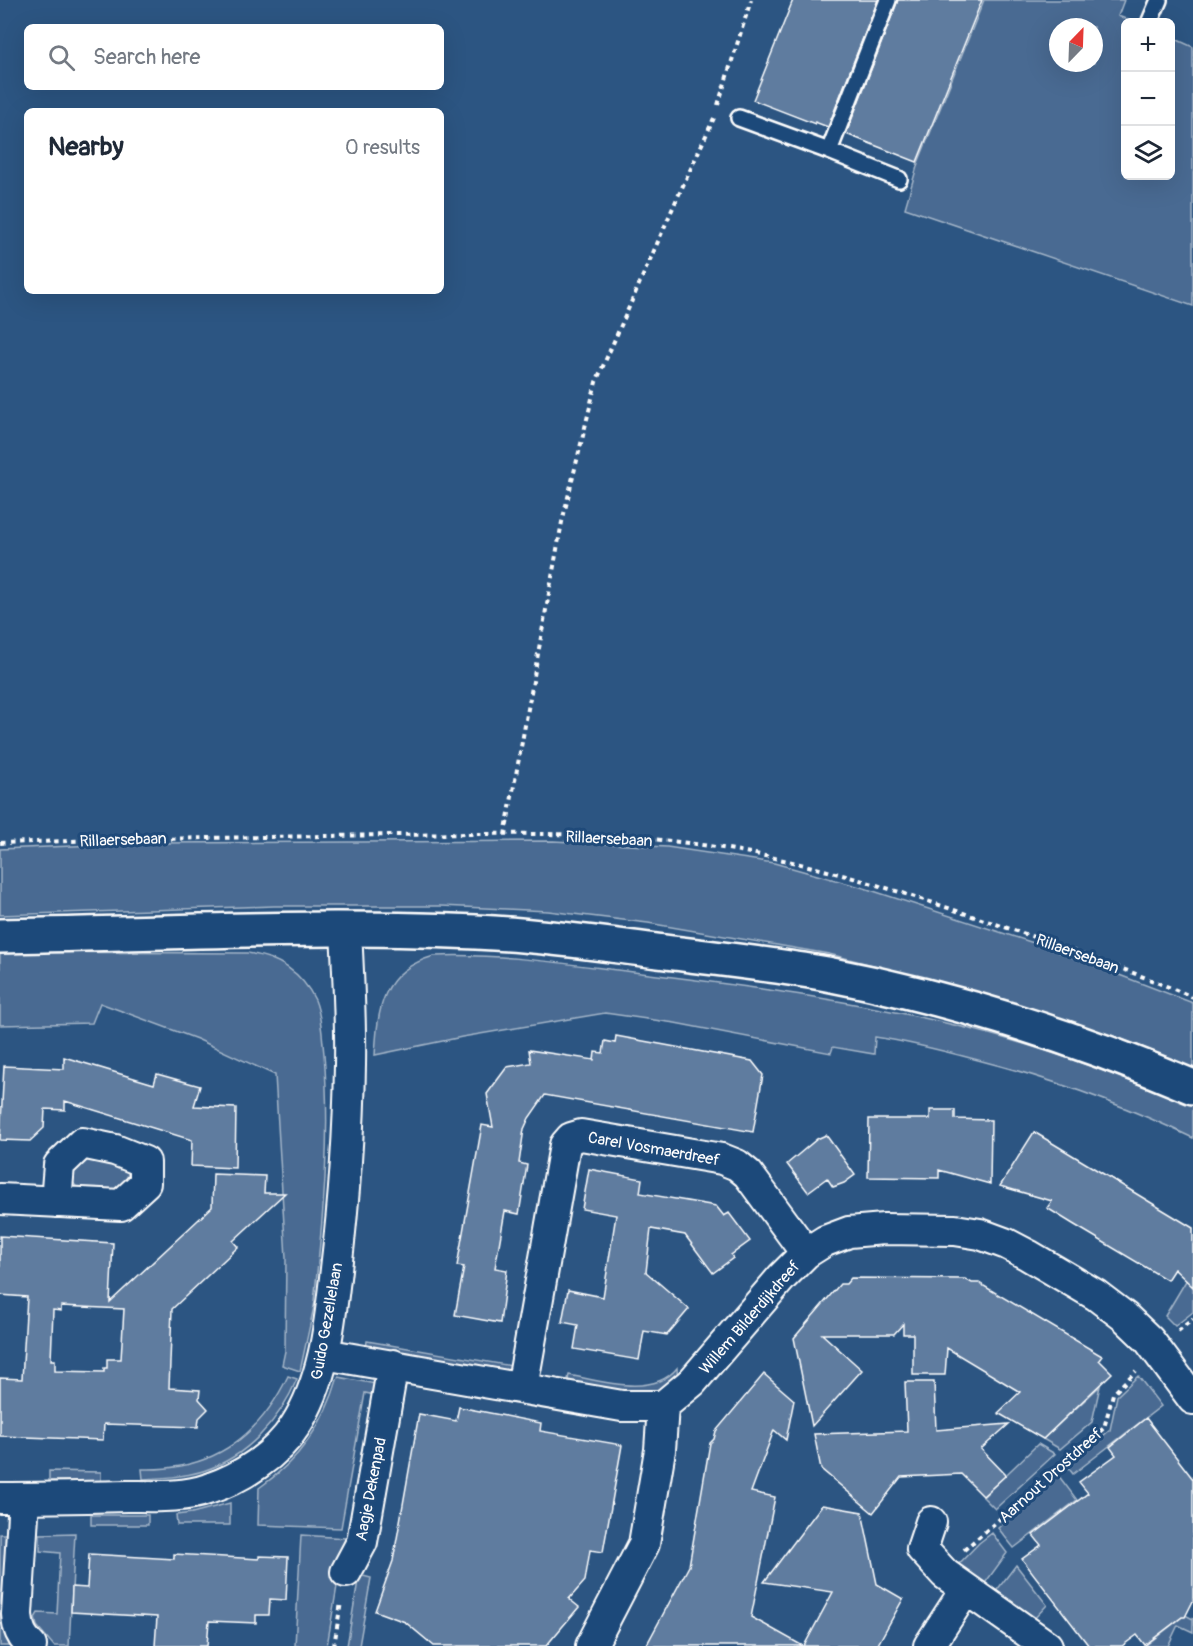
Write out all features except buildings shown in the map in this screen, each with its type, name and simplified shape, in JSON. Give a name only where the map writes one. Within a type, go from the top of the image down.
[{"type":"street","points":[[0,936],[346,929],[495,933],[546,937],[826,974],[955,1004],[1026,1024],[1090,1046],[1193,1087]]},
{"type":"street","name":"Guido Gezellelaan","points":[[12,1498],[174,1495],[208,1490],[243,1473],[267,1457],[294,1428],[312,1395],[324,1354],[343,1214],[348,1147],[350,1064],[346,929]]},
{"type":"street","name":"Carel Vosmaerdreef","points":[[522,1388],[565,1145],[571,1138],[581,1135],[722,1159],[737,1165],[748,1174],[806,1253]]},
{"type":"street","points":[[0,1199],[56,1202]]},
{"type":"street","name":"Willem Bilderdijkdreef","points":[[663,1406],[692,1383],[782,1277],[806,1253],[825,1241],[849,1232],[866,1229],[955,1230],[980,1234],[1007,1244],[1096,1295],[1125,1317],[1149,1340],[1193,1399]]},
{"type":"street","points":[[324,1354],[622,1406],[663,1406],[660,1450],[644,1544],[591,1646]]},
{"type":"street","name":"Aagje Dekenpad","points":[[346,1572],[362,1542],[393,1365]]},
{"type":"street","points":[[12,1498],[17,1622],[22,1637],[31,1646]]},
{"type":"street","points":[[932,1522],[922,1549],[955,1582],[1047,1646]]},
{"type":"street","points":[[929,1646],[955,1582]]},
{"type":"lane","points":[[829,151],[888,0]]},
{"type":"lane","points":[[1151,18],[1159,0]]},
{"type":"lane","points":[[740,118],[899,179]]},
{"type":"path","points":[[505,835],[562,522],[596,382],[675,202],[714,120],[750,0]]},
{"type":"path","name":"Rillaersebaan","points":[[0,843],[200,837],[505,835],[606,836],[705,845],[813,866],[918,897],[1054,943],[1193,997]]},
{"type":"path","name":"Aarnout Drostdreef","points":[[955,1582],[959,1554],[1104,1428],[1113,1394],[1193,1319]]},
{"type":"path","points":[[334,1646],[346,1572]]},
{"type":"shaded area","points":[[984,0],[1124,0],[1118,16],[1123,18],[1121,18],[1121,180],[1175,180],[1175,39],[1193,47],[1193,306],[905,208],[918,163]]},
{"type":"shaded area","points":[[553,841],[667,847],[774,863],[864,888],[1043,946],[1193,1003],[1193,1069],[1135,1044],[1069,1021],[948,984],[829,954],[648,923],[548,911],[441,906],[274,906],[0,915],[0,849],[146,843]]},
{"type":"shaded area","points":[[0,952],[247,953],[278,962],[296,973],[303,981],[315,1000],[321,1027],[327,1116],[323,1209],[315,1302],[300,1371],[282,1365],[285,1351],[286,1258],[275,1075],[197,1039],[100,1003],[92,1023],[0,1025]]},
{"type":"shaded area","points":[[434,956],[486,956],[538,960],[720,983],[837,1001],[954,1025],[1056,1054],[1193,1104],[1193,1138],[1114,1104],[1006,1067],[901,1041],[875,1037],[874,1054],[833,1047],[831,1053],[675,1023],[605,1013],[462,1037],[375,1055],[381,1007],[393,982],[403,971]]},
{"type":"shaded area","points":[[84,1158],[126,1168],[128,1173],[126,1182],[111,1193],[78,1189],[72,1181],[71,1171]]},
{"type":"shaded area","points":[[1193,1269],[1193,1312],[1175,1326],[1165,1316]]},
{"type":"shaded area","points":[[367,1341],[512,1366],[511,1374],[366,1348]]},
{"type":"shaded area","points":[[677,1368],[678,1380],[662,1390],[645,1395],[567,1384],[569,1375],[611,1383],[641,1385],[654,1383],[667,1377]]},
{"type":"shaded area","points":[[288,1376],[297,1379],[290,1394],[271,1422],[248,1447],[219,1465],[203,1471],[173,1477],[143,1479],[142,1469],[190,1464],[211,1457],[230,1446],[263,1417]]},
{"type":"shaded area","points":[[1138,1376],[1161,1406],[1073,1474],[1067,1466],[1110,1430],[1117,1396]]},
{"type":"shaded area","points":[[338,1377],[376,1384],[375,1395],[365,1393],[341,1528],[258,1525],[259,1488],[286,1466],[308,1440],[325,1411]]},
{"type":"shaded area","points":[[1100,1386],[1092,1422],[1060,1449],[1043,1439]]},
{"type":"shaded area","points":[[1038,1444],[1055,1454],[995,1509],[983,1497]]},
{"type":"shaded area","points":[[49,1471],[101,1472],[101,1481],[49,1481]]},
{"type":"shaded area","points":[[1058,1475],[1077,1500],[1014,1548],[998,1528],[1035,1498]]},
{"type":"shaded area","points":[[230,1503],[230,1525],[177,1525],[176,1515]]},
{"type":"shaded area","points":[[91,1515],[148,1515],[148,1525],[91,1525]]},
{"type":"shaded area","points":[[75,1533],[69,1646],[54,1646],[37,1626],[35,1618],[38,1613],[57,1614],[60,1553],[40,1551],[40,1534]]},
{"type":"shaded area","points":[[992,1533],[1007,1553],[983,1586],[956,1567]]},
{"type":"shaded area","points":[[0,1534],[10,1534],[15,1646],[0,1646]]},
{"type":"shaded area","points":[[301,1535],[345,1538],[327,1646],[295,1646]]},
{"type":"shaded area","points":[[1016,1565],[1047,1605],[1032,1621],[994,1594]]},
{"type":"shaded area","points":[[359,1575],[371,1578],[359,1646],[347,1646]]},
{"type":"shaded area","points":[[1185,1615],[1193,1619],[1193,1632],[1178,1625],[1168,1646],[1145,1646]]}]
